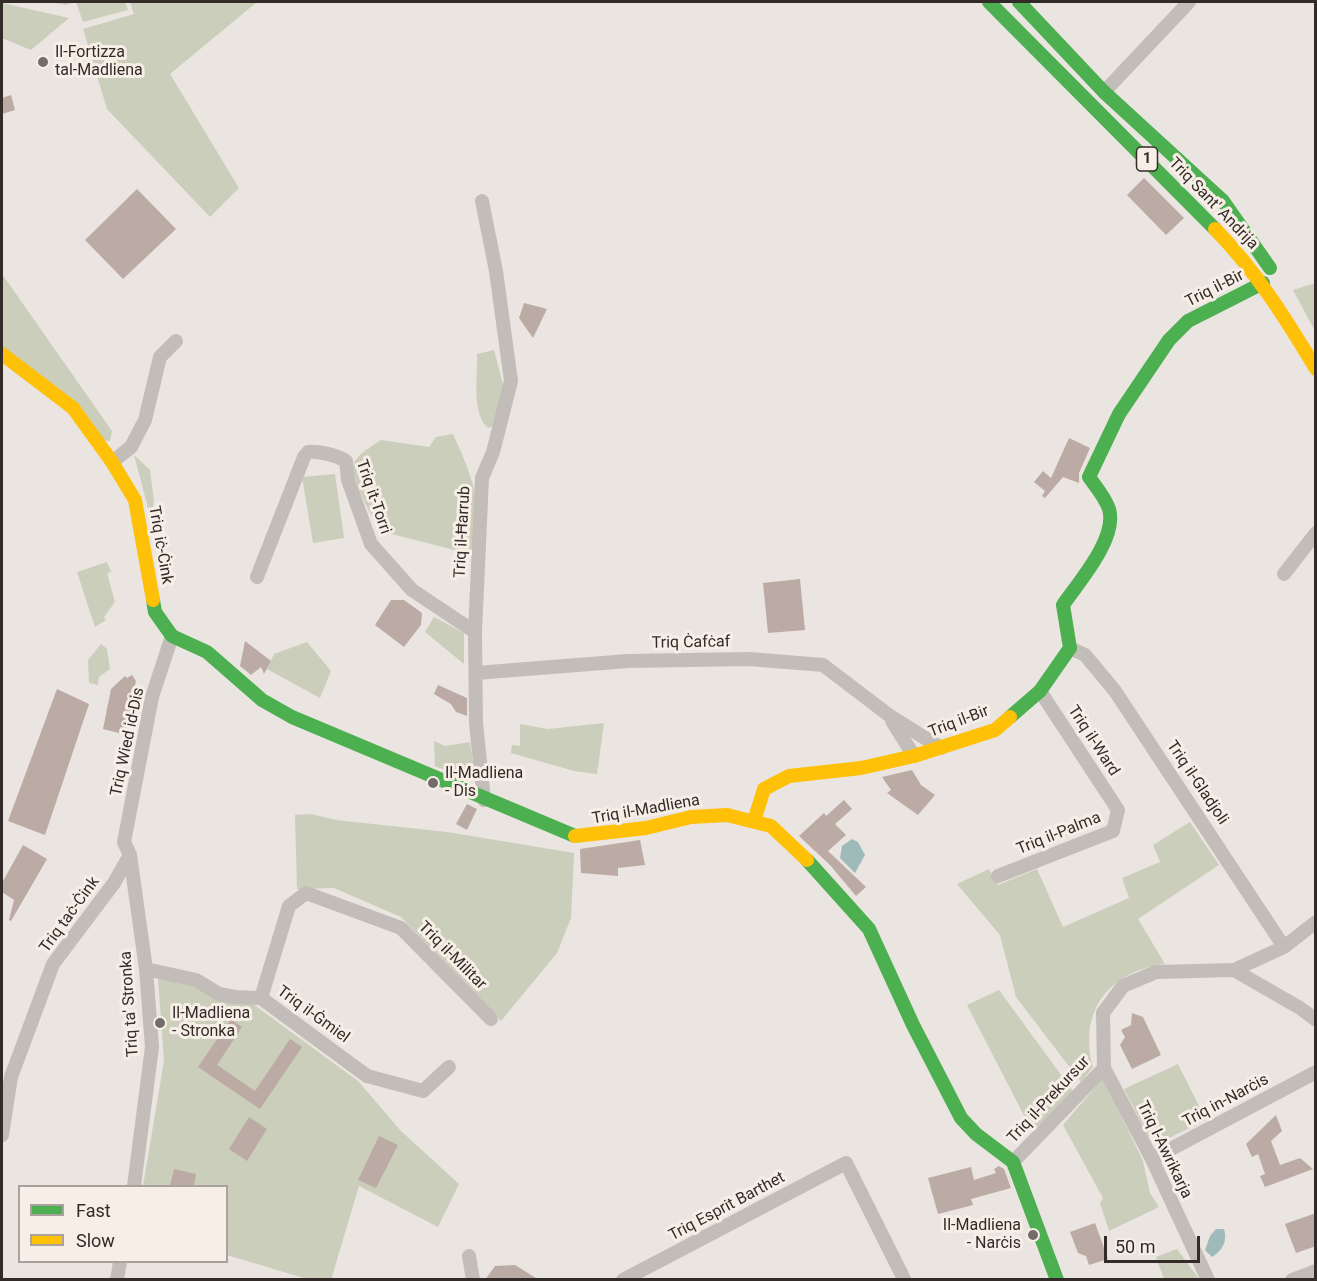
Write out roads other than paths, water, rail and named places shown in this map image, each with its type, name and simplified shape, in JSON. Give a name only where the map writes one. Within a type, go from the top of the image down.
[{"type":"main road","name":"Triq Sant' Andrija","points":[[989,2],[1205,217],[1263,283],[1316,369]]},
{"type":"main road","name":"Triq Sant' Andrija","points":[[1019,2],[1104,92],[1223,201],[1279,280]]},
{"type":"main road","name":"Triq il-Bir","points":[[754,821],[764,789],[789,776],[861,768],[914,756],[995,730],[1040,691],[1070,648],[1063,605],[1103,545],[1110,513],[1089,477],[1119,414],[1169,340],[1188,321],[1263,283]]},
{"type":"main road","points":[[1297,311],[1316,343]]},
{"type":"main road","points":[[2,354],[73,408],[112,462]]},
{"type":"main road","name":"Triq iċ-Ċink","points":[[112,462],[135,500],[155,612],[172,636]]},
{"type":"main road","name":"Triq il-Madliena","points":[[172,636],[207,652],[262,700],[292,717],[484,800],[579,838],[646,828],[691,817],[727,815],[771,826],[822,873],[869,929],[913,1025],[961,1118],[976,1134],[1013,1162]]},
{"type":"main road","points":[[1013,1162],[1057,1280]]},
{"type":"street","points":[[1104,92],[1189,2]]},
{"type":"street","name":"Triq il-Ħarrub","points":[[482,201],[496,271],[511,381],[493,452],[482,478],[475,632],[476,723],[484,800]]},
{"type":"street","points":[[112,462],[131,447],[145,420],[160,357],[176,341]]},
{"type":"street","name":"Triq it-Torri","points":[[257,577],[304,457],[308,452],[314,452],[341,458],[346,461],[348,480],[372,544],[412,590],[475,632]]},
{"type":"street","points":[[1284,574],[1316,533]]},
{"type":"street","name":"Triq Wied id-Dis","points":[[130,855],[124,842],[152,697],[172,636]]},
{"type":"street","name":"Triq il-Gladjoli","points":[[1070,648],[1085,655],[1115,691],[1284,947]]},
{"type":"street","name":"Triq Ċafċaf","points":[[476,673],[627,661],[749,659],[823,665],[890,716],[941,748]]},
{"type":"street","name":"Triq il-Ward","points":[[1040,691],[1118,810]]},
{"type":"street","name":"Triq Ċafċaf","points":[[890,716],[914,756]]},
{"type":"street","name":"Triq il-Palma","points":[[998,876],[1113,831],[1118,810]]},
{"type":"street","name":"Triq ta' Stronka","points":[[130,855],[146,969],[152,1047],[134,1185]]},
{"type":"street","name":"Triq taċ-Ċink","points":[[2,1135],[11,1077],[53,964],[114,883],[130,855]]},
{"type":"street","name":"Triq il-Militar","points":[[261,998],[289,906],[306,893],[401,928],[491,1019]]},
{"type":"street","name":"Triq il-Prekursur","points":[[1013,1162],[1104,1068],[1103,1013],[1123,986],[1156,972],[1234,970],[1284,947],[1316,922]]},
{"type":"street","name":"Triq il-Ġmiel","points":[[146,969],[196,980],[219,994],[261,998],[367,1076],[423,1091],[448,1067]]},
{"type":"street","points":[[1234,970],[1300,1008],[1316,1020]]},
{"type":"street","name":"Triq l-Awrikarja","points":[[1104,1068],[1152,1159],[1208,1280]]},
{"type":"street","name":"Triq in-Narċis","points":[[1152,1159],[1316,1072]]},
{"type":"street","name":"Triq Esprit Barthet","points":[[623,1280],[642,1275],[846,1163],[904,1279]]},
{"type":"street","points":[[469,1256],[473,1280]]},
{"type":"street","points":[[117,1280],[120,1263]]},
{"type":"street","points":[[1292,1280],[1316,1271]]},
{"type":"water","points":[[852,839],[858,842],[865,855],[855,873],[840,858],[842,846]]},
{"type":"water","points":[[1216,1229],[1224,1229],[1225,1242],[1219,1252],[1212,1257],[1205,1250],[1210,1236]]},
{"type":"place","name":"Il-Fortizza tal-Madliena","points":[[43,62]]},
{"type":"place","name":"Il-Madliena - Dis","points":[[433,783]]},
{"type":"place","name":"Il-Madliena - Stronka","points":[[160,1023]]},
{"type":"place","name":"Il-Madliena - Narċis","points":[[1033,1235]]}]
